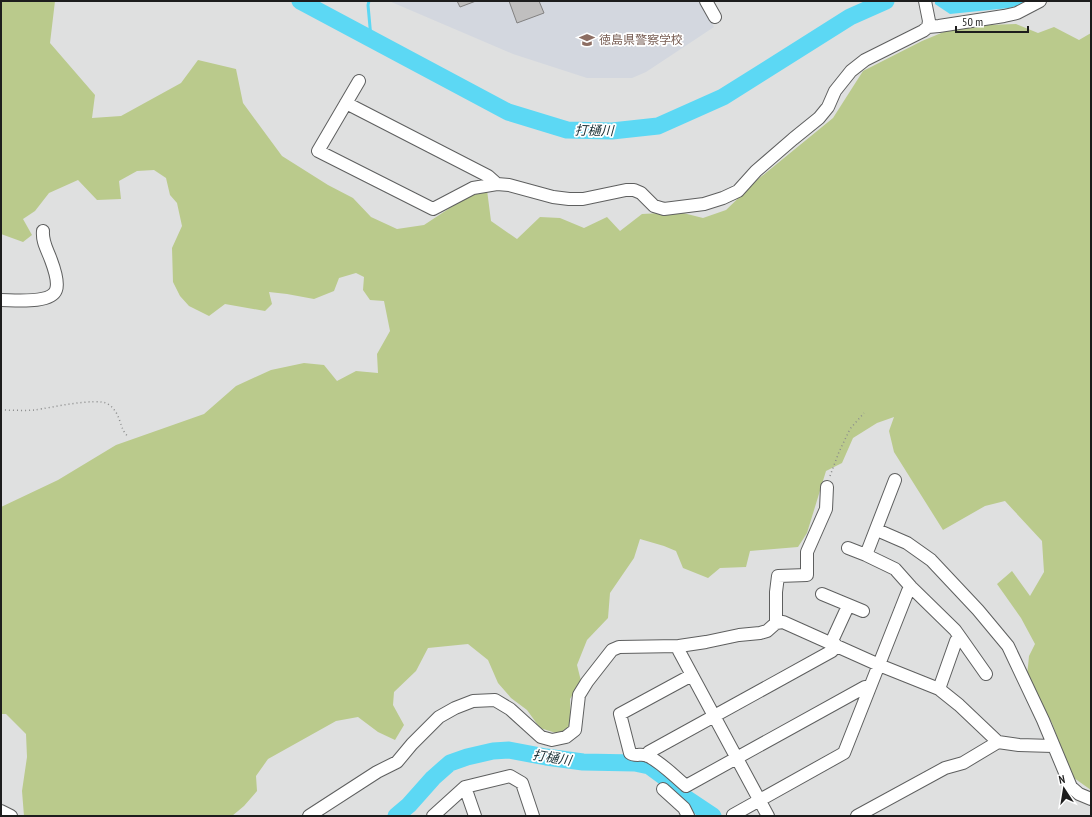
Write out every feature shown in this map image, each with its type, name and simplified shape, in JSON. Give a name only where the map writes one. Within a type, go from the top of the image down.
[{"type":"street","points":[[706,1],[714,17]]},
{"type":"street","points":[[359,81],[318,150],[433,208],[473,188],[497,184],[553,197],[569,199],[584,199],[626,190],[634,190],[641,192],[654,206],[664,208],[704,204],[738,191],[756,171],[819,118],[828,107],[835,91],[851,70],[865,60],[924,31],[928,21],[925,1]]},
{"type":"street","points":[[928,21],[946,25],[1017,13],[1040,1]]},
{"type":"street","points":[[346,103],[488,176],[497,184]]},
{"type":"street","points":[[1,300],[44,299],[52,296],[56,292],[58,285],[51,260],[44,247],[42,238],[43,231]]},
{"type":"street","points":[[866,555],[877,530],[895,480]]},
{"type":"street","points":[[776,623],[776,592],[778,576],[807,575],[807,552],[826,509],[827,487]]},
{"type":"street","points":[[877,530],[907,543],[931,560],[998,633],[1016,660],[1071,787],[1079,794],[1091,799]]},
{"type":"street","points":[[848,548],[895,569],[911,587],[955,630],[986,674]]},
{"type":"street","points":[[733,815],[844,753],[908,590],[911,587]]},
{"type":"street","points":[[822,594],[863,611]]},
{"type":"street","points":[[647,756],[649,752],[832,651],[848,606]]},
{"type":"street","points":[[309,816],[377,772],[397,762],[412,744],[439,717],[455,708],[473,701],[495,700],[510,709],[540,737],[552,740],[566,737],[575,730],[579,695],[587,682],[612,650],[619,647],[679,646],[706,642],[767,631],[776,623],[783,622],[879,665],[939,689],[998,742],[1019,745],[1053,746]]},
{"type":"street","points":[[939,689],[956,641],[960,638]]},
{"type":"street","points":[[679,646],[679,651],[768,816]]},
{"type":"street","points":[[692,675],[620,714],[630,753],[633,755],[647,756],[661,765],[686,786],[865,687],[870,687]]},
{"type":"street","points":[[857,816],[945,768],[963,763],[998,742]]},
{"type":"street","points":[[433,816],[465,787],[510,776],[522,783],[533,816]]},
{"type":"street","points":[[465,787],[475,816]]},
{"type":"street","points":[[662,788],[684,808],[688,816]]},
{"type":"street","points":[[1,811],[11,816]]},
{"type":"path","points":[[1,410],[34,410],[80,402],[106,402],[114,408],[120,419],[125,434],[128,436]]},
{"type":"path","points":[[827,487],[839,452],[850,429],[864,413]]},
{"type":"shaded area","name":"徳島県警察学校","points":[[389,1],[701,1],[714,27],[646,72],[632,78],[587,78],[513,54]]},
{"type":"green space","points":[[1,1],[55,1],[50,43],[95,95],[92,118],[121,116],[181,83],[198,60],[236,69],[243,103],[282,156],[328,185],[353,198],[371,217],[397,229],[424,225],[465,198],[487,190],[491,221],[517,239],[540,217],[560,218],[584,228],[607,217],[620,231],[642,214],[679,212],[703,218],[726,210],[757,180],[833,118],[863,71],[922,41],[946,31],[988,25],[1016,24],[1038,33],[1054,27],[1079,40],[1091,33],[1091,790],[1074,778],[1052,723],[1027,676],[1029,656],[1035,644],[1021,618],[997,584],[1012,571],[1030,596],[1044,572],[1042,541],[1005,501],[985,506],[943,530],[894,452],[889,431],[894,417],[877,423],[853,438],[842,463],[826,471],[807,533],[798,547],[750,551],[746,567],[720,568],[708,578],[683,568],[676,551],[640,539],[634,558],[610,593],[608,618],[587,640],[577,665],[581,681],[570,699],[571,725],[559,734],[540,728],[527,710],[511,698],[498,683],[488,660],[468,644],[428,648],[416,671],[394,692],[393,705],[404,725],[395,740],[378,732],[358,717],[336,721],[268,759],[256,776],[257,791],[244,806],[232,816],[24,816],[22,791],[27,757],[26,734],[6,714],[1,714],[1,507],[58,480],[116,445],[204,414],[236,386],[271,370],[304,363],[324,365],[337,381],[356,371],[378,373],[377,354],[390,331],[384,301],[370,300],[363,290],[364,277],[356,273],[339,278],[334,291],[314,299],[269,292],[272,304],[265,311],[225,304],[209,316],[189,306],[180,296],[173,282],[172,248],[182,226],[177,203],[170,195],[166,178],[154,170],[137,171],[119,181],[121,199],[97,200],[78,180],[49,193],[35,211],[23,219],[32,235],[23,242],[1,234]]},
{"type":"water","points":[[935,1],[1032,1],[1009,8],[950,14],[935,4]]},
{"type":"building","points":[[457,1],[476,1],[460,7]]},
{"type":"building","points":[[509,1],[539,1],[544,13],[517,23]]},
{"type":"waterway","name":"打樋川","points":[[300,1],[508,112],[567,130],[612,131],[658,126],[723,97],[850,17],[886,1]]},
{"type":"waterway","points":[[369,1],[368,5],[371,38]]},
{"type":"waterway","name":"打樋川","points":[[396,816],[409,805],[433,778],[450,763],[467,757],[493,751],[509,750],[583,762],[635,763],[649,766],[664,777],[683,796],[713,816]]},
{"type":"place","name":"徳島県警察学校","points":[[587,40]]}]
